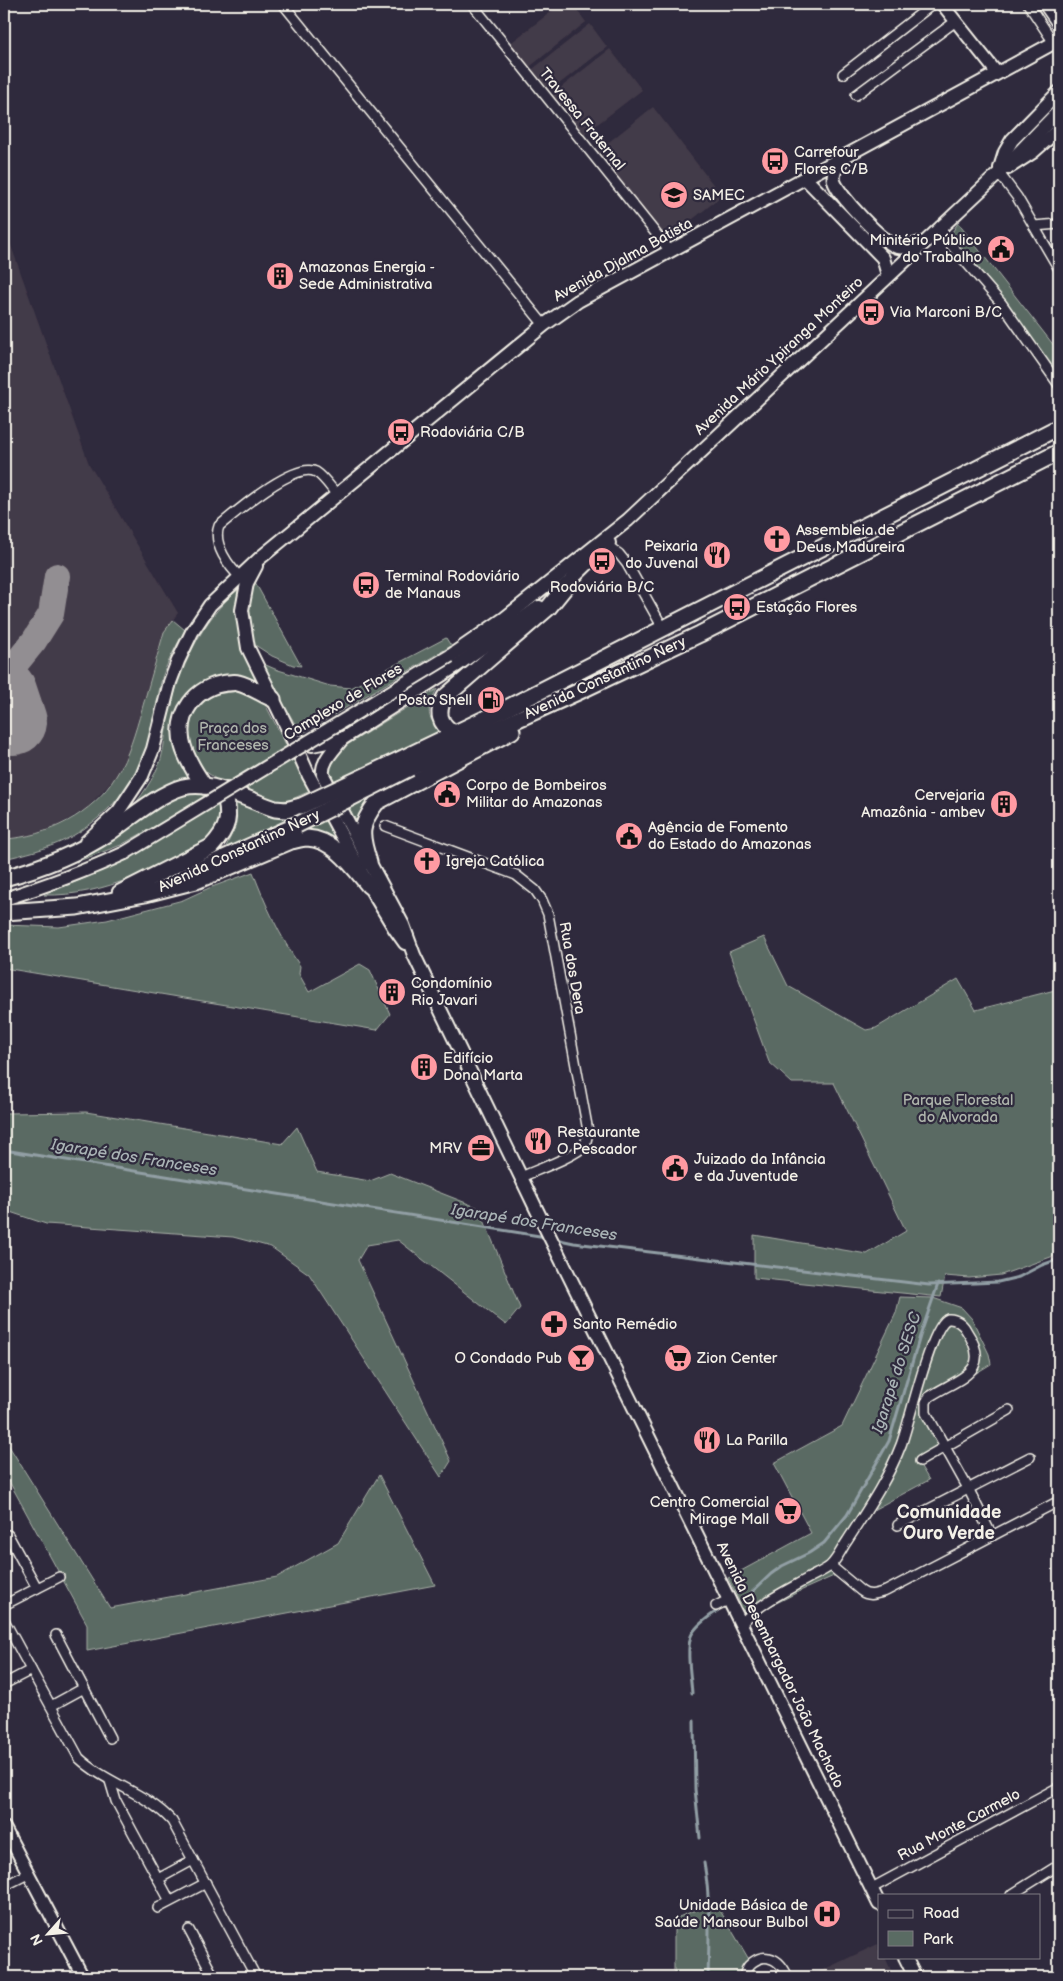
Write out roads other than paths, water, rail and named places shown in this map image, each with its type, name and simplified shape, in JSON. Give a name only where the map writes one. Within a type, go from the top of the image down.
[{"type":"highway","name":"Avenida Constantino Nery","points":[[146,894],[297,825],[407,763],[454,733],[503,710],[1059,427]]},
{"type":"highway","name":"Avenida Constantino Nery","points":[[204,786],[275,809],[286,810],[301,806],[580,691],[700,634],[1059,452]]},
{"type":"highway","points":[[454,733],[446,729],[441,721],[439,712],[445,697],[549,607],[566,586]]},
{"type":"highway","points":[[4,878],[75,853],[167,794],[184,787],[204,786],[190,764],[182,744],[182,727],[184,713],[193,699],[204,689],[238,682],[273,699]]},
{"type":"highway","points":[[369,862],[362,835],[363,823],[376,802],[493,742],[580,691]]},
{"type":"highway","points":[[100,903],[211,848],[221,836],[228,823],[228,807],[224,791]]},
{"type":"highway","points":[[4,912],[77,907],[146,894],[196,881],[291,841],[307,838],[324,842],[336,851],[369,886]]},
{"type":"main road","name":"Avenida Djalma Batista","points":[[260,558],[544,325],[578,301],[843,159],[1057,41]]},
{"type":"main road","points":[[999,173],[1005,152],[1012,140],[1059,92]]},
{"type":"main road","name":"Avenida Mário Ypiranga Monteiro","points":[[323,775],[322,769],[325,761],[342,739],[506,632],[566,586],[604,543],[940,226],[999,173],[1058,112]]},
{"type":"main road","points":[[999,173],[1034,152],[1059,129]]},
{"type":"main road","points":[[843,159],[834,172],[837,189],[888,244],[899,248],[924,242]]},
{"type":"main road","points":[[806,179],[883,258],[888,275]]},
{"type":"main road","name":"Avenida Mário Ypiranga Monteiro","points":[[450,656],[505,618],[604,543]]},
{"type":"main road","name":"Avenida Desembargador João Machado","points":[[260,558],[243,580],[242,610],[248,648],[309,776],[369,886],[395,929],[414,955]]},
{"type":"main road","points":[[75,853],[118,812],[142,776],[153,748],[170,682],[192,632],[210,605],[243,580]]},
{"type":"main road","name":"Complexo de Flores","points":[[4,899],[91,868],[125,853],[450,656]]},
{"type":"main road","name":"Avenida Mário Ypiranga Monteiro","points":[[287,727],[301,742],[312,745],[342,739]]},
{"type":"main road","name":"Avenida Desembargador João Machado","points":[[323,775],[402,924],[414,955],[520,1177],[742,1623],[878,1902]]},
{"type":"main road","points":[[906,1958],[915,1977]]},
{"type":"street","points":[[283,4],[544,325]]},
{"type":"street","name":"Travessa Fraternal","points":[[472,4],[670,251]]},
{"type":"street","points":[[843,74],[933,4]]},
{"type":"street","points":[[942,4],[996,73]]},
{"type":"street","points":[[1028,4],[1057,41]]},
{"type":"street","points":[[1043,4],[1059,27]]},
{"type":"street","points":[[1041,22],[1052,16]]},
{"type":"street","points":[[856,95],[956,21]]},
{"type":"street","points":[[999,173],[1034,226],[1059,269]]},
{"type":"street","points":[[1034,226],[1059,224]]},
{"type":"street","points":[[940,226],[946,239],[1002,304],[1059,385]]},
{"type":"street","points":[[243,580],[220,550],[216,534],[220,526],[238,510],[273,485],[299,472],[309,470],[320,476],[337,495]]},
{"type":"street","points":[[604,543],[619,554],[628,564],[662,628]]},
{"type":"street","name":"Rua dos Dera","points":[[385,826],[516,875],[535,890],[548,914],[588,1131],[587,1140],[583,1147],[572,1154],[520,1177]]},
{"type":"street","points":[[742,1623],[763,1603],[831,1566],[883,1482],[901,1445],[932,1341],[942,1322],[948,1319],[956,1320],[963,1325],[971,1337],[978,1352],[976,1365],[969,1373],[929,1396],[926,1402],[926,1413],[992,1536]]},
{"type":"street","points":[[920,1461],[1009,1410]]},
{"type":"street","points":[[911,1413],[926,1413]]},
{"type":"street","points":[[898,1525],[1030,1457]]},
{"type":"street","points":[[831,1566],[861,1591],[874,1595],[886,1591],[1059,1500]]},
{"type":"street","points":[[8,1535],[37,1588]]},
{"type":"street","points":[[4,1605],[58,1577]]},
{"type":"street","points":[[716,1606],[730,1599]]},
{"type":"street","points":[[4,1620],[80,1758],[91,1769],[163,1811],[172,1821],[256,1977]]},
{"type":"street","points":[[56,1635],[110,1738]]},
{"type":"street","points":[[4,1684],[31,1670]]},
{"type":"street","points":[[51,1706],[84,1688]]},
{"type":"street","points":[[110,1781],[116,1801],[170,1901]]},
{"type":"street","name":"Rua Monte Carmelo","points":[[872,1888],[1059,1787]]},
{"type":"street","points":[[4,1827],[83,1977]]},
{"type":"street","points":[[158,1879],[193,1860]]},
{"type":"street","points":[[1013,1894],[1059,1865]]},
{"type":"street","points":[[4,1886],[28,1874]]},
{"type":"street","points":[[158,1908],[206,1883]]},
{"type":"street","points":[[189,1930],[214,1977]]},
{"type":"street","points":[[745,1977],[744,1973],[749,1965],[759,1959],[768,1957],[778,1962],[786,1974]]},
{"type":"waterway","name":"Igarapé dos Franceses","points":[[4,1150],[546,1237]]},
{"type":"waterway","name":"Igarapé dos Franceses","points":[[555,1239],[574,1243],[929,1285],[998,1282],[1019,1277],[1042,1265],[1059,1259]]},
{"type":"waterway","name":"Igarapé do SESC","points":[[751,1593],[782,1566],[809,1553],[824,1543],[847,1515],[889,1441],[920,1336],[938,1284]]},
{"type":"waterway","name":"Igarapé do SESC","points":[[692,1693],[689,1656],[691,1636],[699,1625],[717,1611]]},
{"type":"waterway","name":"Igarapé do SESC","points":[[694,1721],[695,1789],[700,1838]]},
{"type":"waterway","name":"Igarapé do SESC","points":[[704,1863],[709,1906],[708,1977]]},
{"type":"place","name":"Carrefour Flores C/B","points":[[775,161]]},
{"type":"place","name":"SAMEC","points":[[674,195]]},
{"type":"place","name":"Minitério Público do Trabalho","points":[[1001,249]]},
{"type":"place","name":"Amazonas Energia - Sede Administrativa","points":[[280,276]]},
{"type":"place","name":"Via Marconi B/C","points":[[871,312]]},
{"type":"place","name":"Rodoviária C/B","points":[[401,432]]},
{"type":"place","name":"Assembleia de Deus Madureira","points":[[777,539]]},
{"type":"place","name":"Peixaria do Juvenal","points":[[717,555]]},
{"type":"place","name":"Rodoviária B/C","points":[[602,561]]},
{"type":"place","name":"Terminal Rodoviário de Manaus","points":[[366,585]]},
{"type":"place","name":"Estação Flores","points":[[737,607]]},
{"type":"place","name":"Posto Shell","points":[[491,700]]},
{"type":"place","name":"Corpo de Bombeiros Militar do Amazonas","points":[[447,794]]},
{"type":"place","name":"Cervejaria Amazônia - ambev","points":[[1004,804]]},
{"type":"place","name":"Agência de Fomento do Estado do Amazonas","points":[[629,836]]},
{"type":"place","name":"Igreja Católica","points":[[427,861]]},
{"type":"place","name":"Condomínio Rio Javari","points":[[392,992]]},
{"type":"place","name":"Edifício Dona Marta","points":[[424,1067]]},
{"type":"place","name":"Restaurante O Pescador","points":[[538,1141]]},
{"type":"place","name":"MRV","points":[[481,1148]]},
{"type":"place","name":"Juizado da Infância e da Juventude","points":[[675,1168]]},
{"type":"place","name":"Santo Remédio","points":[[554,1324]]},
{"type":"place","name":"O Condado Pub","points":[[581,1358]]},
{"type":"place","name":"Zion Center","points":[[678,1358]]},
{"type":"place","name":"La Parilla","points":[[707,1440]]},
{"type":"place","name":"Centro Comercial Mirage Mall","points":[[788,1511]]},
{"type":"place","name":"Unidade Básica de Saúde Mansour Bulbol","points":[[827,1914]]},
{"type":"district","name":"Comunidade Ouro Verde","points":[[949,1522]]},
{"type":"park label","name":"Praça dos Franceses","points":[[233,736]]},
{"type":"park label","name":"Parque Florestal do Alvorada","points":[[958,1108]]}]
